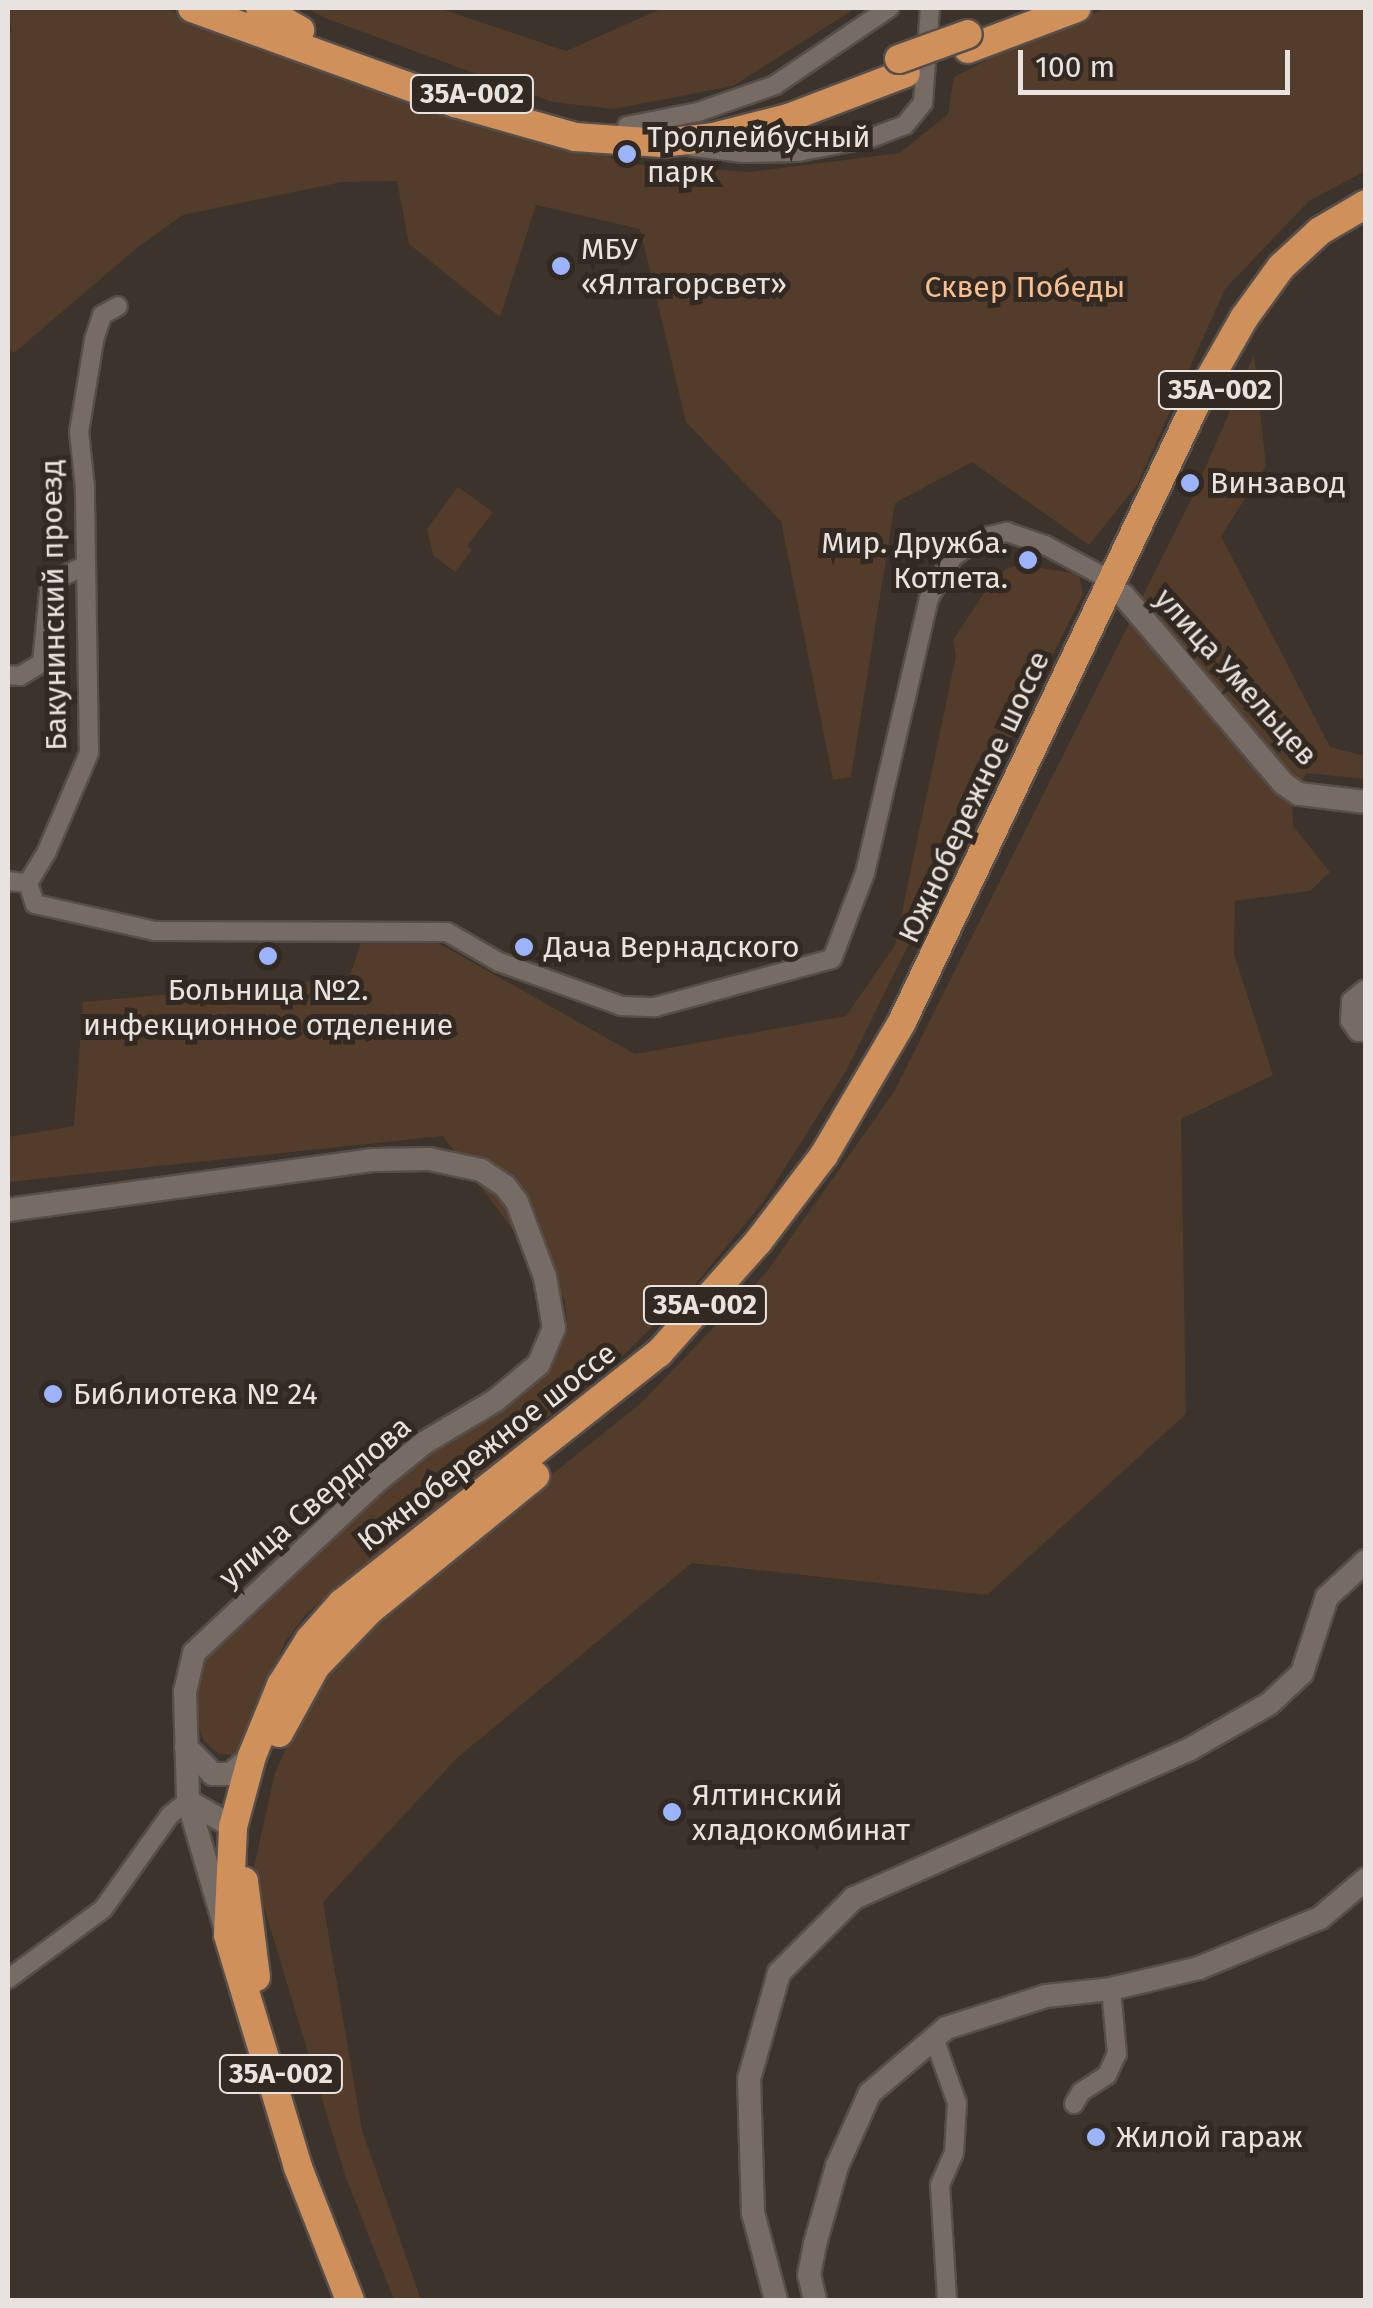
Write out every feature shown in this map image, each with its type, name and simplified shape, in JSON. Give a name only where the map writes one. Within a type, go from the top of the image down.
[{"type":"highway","name":"35А-002","points":[[192,8],[532,127],[575,137],[662,143],[746,130],[968,41],[1076,8]]},
{"type":"highway","name":"35А-002","points":[[260,8],[339,48],[460,91],[540,115],[627,126],[678,126],[740,116],[903,66]]},
{"type":"highway","name":"35А-002","points":[[968,41],[1036,8]]},
{"type":"highway","name":"Южнобережное шоссе","points":[[350,2300],[298,2168],[228,1935],[252,1756],[282,1685],[310,1639],[342,1604],[659,1353],[746,1256],[824,1155],[902,1022],[1199,397],[1244,318],[1281,267],[1320,231],[1366,204]]},
{"type":"highway","name":"Южнобережное шоссе","points":[[364,2300],[311,2168],[258,1993],[246,1914],[240,1832],[268,1758],[316,1666],[370,1610],[672,1364],[771,1252],[826,1175],[914,1032],[1111,584],[1254,331],[1292,279],[1336,238],[1366,220]]},
{"type":"main road","name":"улица Умельцев","points":[[1111,584],[1284,784],[1299,794],[1366,802]]},
{"type":"main road","points":[[1366,991],[1353,1002],[1352,1020],[1359,1030],[1366,1030]]},
{"type":"main road","name":"улица Свердлова","points":[[8,1210],[374,1160],[441,1160],[481,1170],[505,1186],[516,1202],[545,1277],[554,1328],[540,1364],[496,1400],[424,1443],[375,1482],[194,1653],[185,1691],[188,1801],[228,1935]]},
{"type":"main road","points":[[776,2300],[753,2213],[749,2079],[779,1973],[854,1898],[1190,1749],[1270,1704],[1302,1672],[1327,1597],[1366,1561]]},
{"type":"main road","points":[[186,1747],[213,1774],[231,1774],[252,1756]]},
{"type":"main road","points":[[188,1801],[240,1832]]},
{"type":"main road","points":[[814,2300],[810,2275],[815,2244],[850,2136],[870,2093],[946,2028],[1046,1996],[1111,1989],[1199,1968],[1320,1918],[1366,1879]]},
{"type":"street","points":[[627,126],[698,112],[775,86],[890,8]]},
{"type":"street","points":[[662,143],[744,153],[798,152],[871,138],[905,125],[923,103],[930,8]]},
{"type":"street","name":"Бакунинский проезд","points":[[28,883],[47,851],[89,753],[86,488],[79,432],[102,314],[118,306]]},
{"type":"street","points":[[8,882],[28,883],[35,904],[155,930],[448,932],[499,962],[635,1008],[832,959],[866,873],[929,598],[953,557],[980,538],[1007,532],[1045,544],[1111,584]]},
{"type":"street","points":[[8,675],[20,676],[42,663],[50,582],[85,566]]},
{"type":"street","points":[[8,1980],[103,1909],[177,1806],[188,1801]]},
{"type":"street","points":[[1074,2104],[1081,2092],[1107,2075],[1117,2054],[1111,1989]]},
{"type":"street","points":[[934,2038],[957,2103],[954,2153],[940,2186],[947,2300]]},
{"type":"green space","name":"Сквер Победы","points":[[8,8],[164,8],[252,47],[543,130],[630,164],[750,172],[900,153],[948,114],[954,77],[1044,30],[1109,8],[1365,8],[1365,171],[1309,201],[1225,289],[1137,485],[1089,545],[972,462],[895,503],[851,777],[833,780],[781,521],[686,422],[640,229],[536,205],[500,317],[409,244],[397,181],[342,182],[183,215],[138,247],[14,353],[8,349],[8,34],[12,32]]},
{"type":"green space","points":[[307,8],[439,8],[566,51],[663,8],[856,8],[733,86],[614,109],[552,102]]},
{"type":"green space","points":[[1254,355],[1266,466],[1221,536],[1330,747],[1365,756],[1365,779],[1306,773],[1292,800],[1293,826],[1330,872],[1310,891],[1235,901],[1234,954],[1273,1075],[1181,1119],[1186,1414],[987,1595],[692,1563],[457,1758],[323,1902],[362,2130],[421,2300],[394,2300],[345,2175],[253,1871],[275,1773],[314,1686],[391,1603],[640,1404],[765,1274],[894,1092],[1194,494]]},
{"type":"green space","points":[[458,487],[493,512],[467,546],[472,550],[455,572],[433,555],[427,529]]},
{"type":"green space","points":[[1023,565],[1079,574],[1083,594],[846,1071],[764,1201],[694,1286],[624,1355],[307,1613],[285,1642],[240,1744],[233,1755],[219,1754],[204,1741],[196,1720],[195,1684],[201,1661],[415,1459],[555,1354],[567,1327],[565,1300],[443,1136],[8,1182],[8,1137],[74,1126],[83,1002],[349,978],[362,940],[433,940],[635,1054],[846,1016],[895,945],[956,656],[953,640],[992,581],[1008,568]]},
{"type":"place","name":"Троллейбусный парк","points":[[627,154]]},
{"type":"place","name":"МБУ «Ялтагорсвет»","points":[[561,266]]},
{"type":"place","name":"Винзавод","points":[[1190,483]]},
{"type":"place","name":"Мир. Дружба. Котлета.","points":[[1028,560]]},
{"type":"place","name":"Дача Вернадского","points":[[524,947]]},
{"type":"place","name":"Больница №2. инфекционное отделение","points":[[268,956]]},
{"type":"place","name":"Библиотека № 24","points":[[53,1394]]},
{"type":"place","name":"Ялтинский хладокомбинат","points":[[672,1812]]},
{"type":"place","name":"Жилой гараж","points":[[1096,2137]]}]
